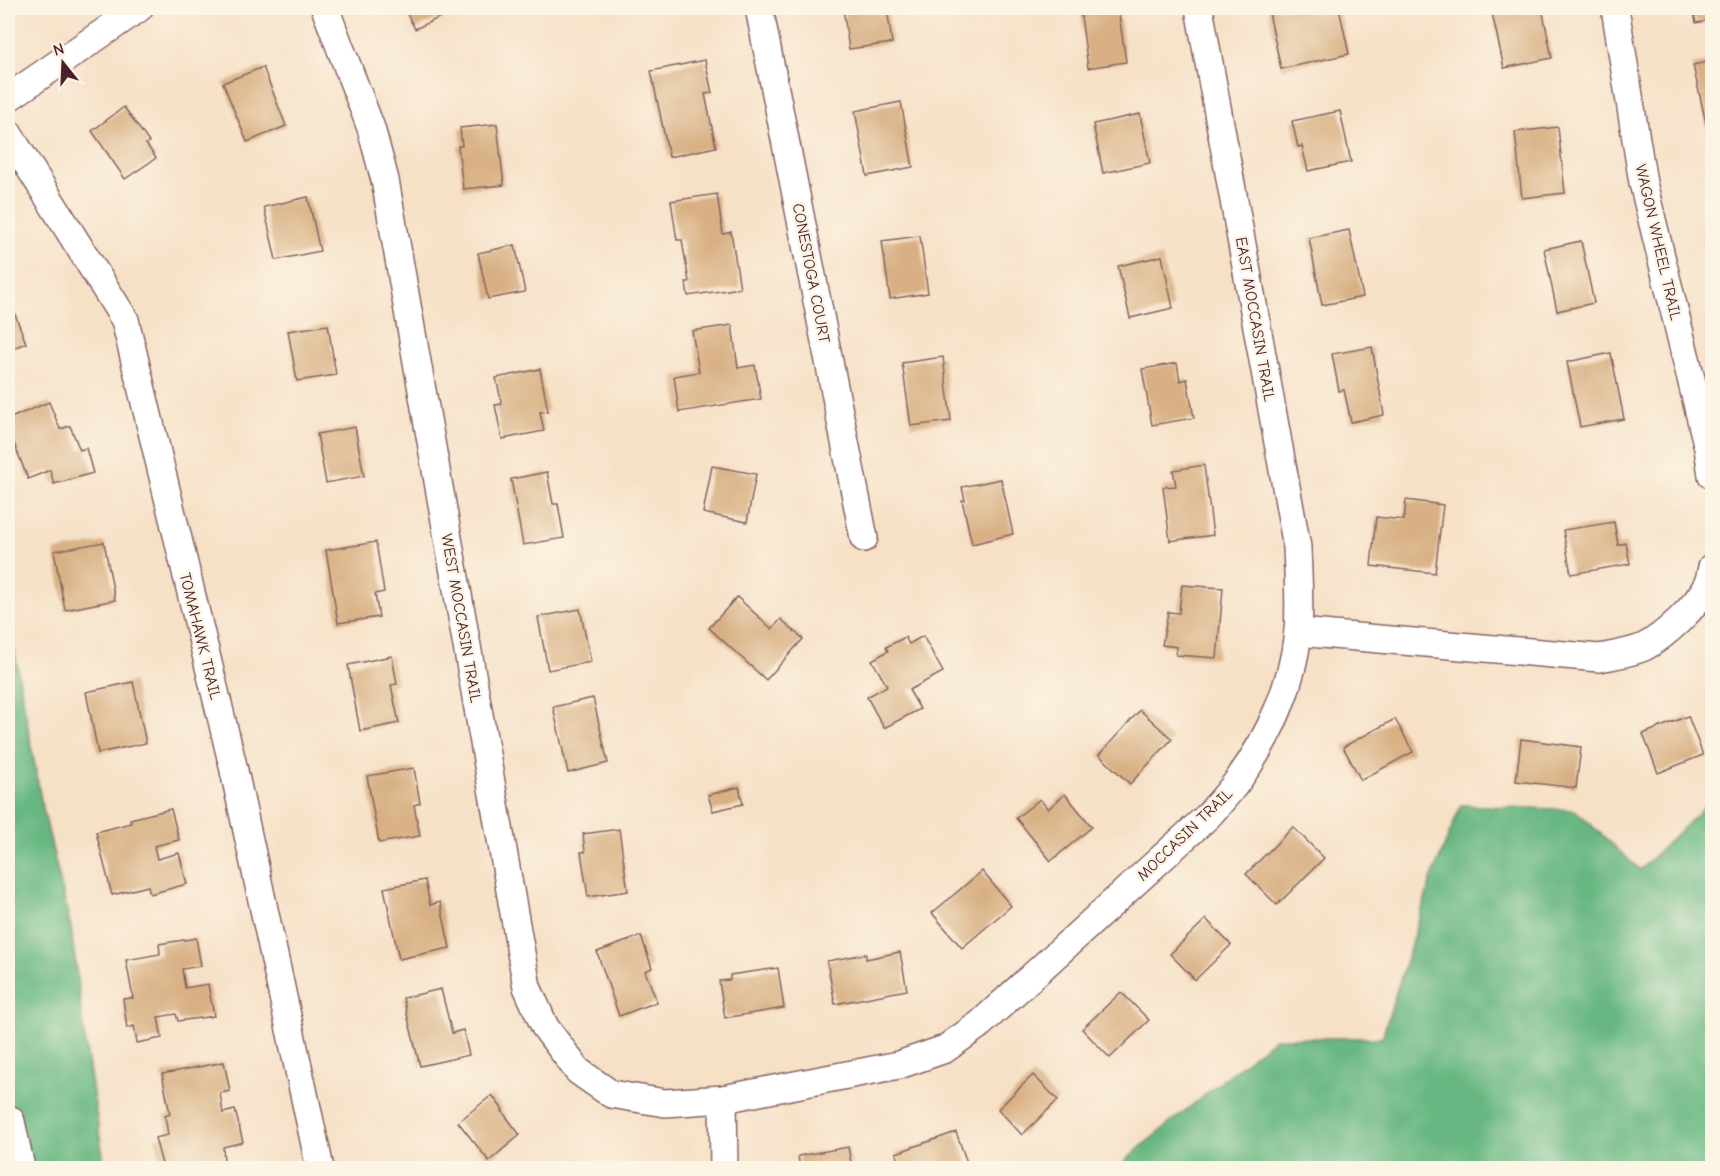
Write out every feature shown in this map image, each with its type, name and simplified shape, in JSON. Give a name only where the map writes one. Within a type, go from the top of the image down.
[{"type":"street","points":[[8,99],[139,8]]},
{"type":"street","name":"WEST MOCCASIN TRAIL","points":[[325,8],[371,128],[385,180],[528,987],[545,1027],[578,1071],[611,1094],[665,1103],[723,1099]]},
{"type":"street","name":"CONESTOGA COURT","points":[[759,8],[864,538]]},
{"type":"street","name":"EAST MOCCASIN TRAIL","points":[[1199,8],[1297,548],[1298,632]]},
{"type":"street","name":"WAGON WHEEL TRAIL","points":[[1615,8],[1643,183],[1710,447],[1713,475]]},
{"type":"street","name":"TOMAHAWK TRAIL","points":[[8,133],[125,320],[233,766],[320,1168]]},
{"type":"street","points":[[1298,632],[1599,658],[1624,654],[1645,646],[1667,630],[1687,613],[1707,585],[1713,567]]},
{"type":"street","name":"MOCCASIN TRAIL","points":[[723,1099],[899,1065],[945,1049],[980,1024],[1209,815],[1239,780],[1267,734],[1287,686],[1298,632]]},
{"type":"street","points":[[723,1099],[724,1168]]},
{"type":"street","points":[[8,1122],[18,1168]]},
{"type":"green space","points":[[8,616],[41,800],[71,928],[85,1042],[105,1168],[18,1168],[8,1122]]},
{"type":"green space","points":[[1712,799],[1712,1168],[1119,1168],[1138,1149],[1275,1038],[1382,1038],[1432,877],[1461,805],[1575,810],[1640,870]]},
{"type":"building","points":[[404,8],[460,8],[415,29]]},
{"type":"building","points":[[843,8],[887,8],[892,43],[849,49]]},
{"type":"building","points":[[1118,8],[1126,62],[1088,68],[1080,9]]},
{"type":"building","points":[[1268,8],[1339,8],[1349,54],[1281,69]]},
{"type":"building","points":[[1491,8],[1542,8],[1552,58],[1504,68]]},
{"type":"building","points":[[1693,8],[1712,8],[1712,20],[1696,23]]},
{"type":"building","points":[[705,60],[712,93],[705,94],[716,147],[669,157],[651,71]]},
{"type":"building","points":[[1712,61],[1712,126],[1707,128],[1693,65]]},
{"type":"building","points":[[263,67],[286,126],[247,142],[223,83]]},
{"type":"building","points":[[901,102],[913,167],[867,176],[855,111]]},
{"type":"building","points":[[124,107],[149,142],[146,144],[156,158],[125,179],[92,131]]},
{"type":"building","points":[[1340,111],[1351,162],[1308,171],[1302,146],[1298,147],[1292,121]]},
{"type":"building","points":[[1140,114],[1150,163],[1103,173],[1093,124]]},
{"type":"building","points":[[497,124],[504,185],[463,189],[458,146],[462,146],[460,128]]},
{"type":"building","points":[[1558,127],[1565,193],[1522,198],[1515,132]]},
{"type":"building","points":[[717,194],[723,234],[731,232],[740,288],[688,296],[686,282],[689,282],[682,240],[677,240],[671,201]]},
{"type":"building","points":[[308,197],[320,251],[276,260],[264,207]]},
{"type":"building","points":[[1349,230],[1363,297],[1322,305],[1309,238]]},
{"type":"building","points":[[920,236],[928,293],[890,299],[882,241]]},
{"type":"building","points":[[1581,241],[1594,303],[1557,311],[1544,249]]},
{"type":"building","points":[[515,245],[525,292],[488,299],[478,253]]},
{"type":"building","points":[[1162,256],[1173,308],[1130,318],[1118,266]]},
{"type":"building","points":[[8,296],[26,343],[8,350]]},
{"type":"building","points":[[328,325],[336,375],[297,381],[288,331]]},
{"type":"building","points":[[732,325],[738,368],[755,365],[761,399],[679,412],[674,376],[699,372],[692,331]]},
{"type":"building","points":[[1372,347],[1384,415],[1351,422],[1344,390],[1339,391],[1332,354]]},
{"type":"building","points":[[1611,353],[1624,419],[1580,427],[1567,362]]},
{"type":"building","points":[[943,357],[951,421],[911,426],[902,363]]},
{"type":"building","points":[[1177,363],[1180,381],[1187,379],[1194,418],[1152,425],[1142,369]]},
{"type":"building","points":[[540,369],[548,411],[540,412],[544,431],[502,439],[495,405],[502,404],[496,378]]},
{"type":"building","points":[[49,402],[60,429],[70,426],[80,450],[86,448],[93,473],[54,484],[50,470],[28,479],[8,428],[8,419]]},
{"type":"building","points":[[355,427],[364,476],[326,483],[317,434]]},
{"type":"building","points":[[1204,465],[1213,535],[1170,541],[1163,487],[1176,486],[1173,470]]},
{"type":"building","points":[[712,466],[756,474],[747,522],[703,513]]},
{"type":"building","points":[[547,472],[553,504],[558,504],[564,538],[523,545],[511,479]]},
{"type":"building","points":[[1001,479],[1013,534],[972,544],[962,500],[965,500],[962,487]]},
{"type":"building","points":[[1406,500],[1443,505],[1435,573],[1371,566],[1376,517],[1404,520]]},
{"type":"building","points":[[1614,522],[1618,545],[1626,543],[1630,564],[1571,574],[1563,530]]},
{"type":"building","points":[[104,542],[115,600],[65,610],[54,551]]},
{"type":"building","points":[[376,542],[384,592],[375,594],[379,617],[338,623],[326,550]]},
{"type":"building","points":[[1182,585],[1223,588],[1217,658],[1176,655],[1177,647],[1162,645],[1168,612],[1179,613]]},
{"type":"building","points":[[737,597],[772,629],[781,619],[803,639],[766,680],[709,628]]},
{"type":"building","points":[[580,609],[591,662],[548,670],[538,617]]},
{"type":"building","points":[[923,636],[943,672],[909,690],[920,709],[884,728],[867,697],[887,686],[872,660],[888,651],[886,647],[905,637],[909,644]]},
{"type":"building","points":[[392,656],[397,684],[391,685],[399,723],[360,731],[348,665]]},
{"type":"building","points":[[133,682],[146,743],[98,753],[86,692]]},
{"type":"building","points":[[593,698],[608,763],[568,773],[553,707]]},
{"type":"building","points":[[1140,710],[1172,739],[1130,784],[1099,755]]},
{"type":"building","points":[[1688,716],[1703,755],[1658,773],[1643,734]]},
{"type":"building","points":[[1395,719],[1413,752],[1361,780],[1343,747]]},
{"type":"building","points":[[1521,739],[1581,747],[1576,788],[1516,781]]},
{"type":"building","points":[[414,768],[420,803],[414,805],[420,836],[379,843],[367,776]]},
{"type":"building","points":[[739,787],[743,804],[713,811],[708,795]]},
{"type":"building","points":[[1065,794],[1092,827],[1051,861],[1016,818],[1040,799],[1048,809]]},
{"type":"building","points":[[171,809],[179,840],[154,846],[157,859],[179,853],[187,884],[150,894],[148,886],[112,895],[96,832],[131,823],[130,819]]},
{"type":"building","points":[[1293,827],[1324,858],[1277,905],[1246,874]]},
{"type":"building","points":[[619,829],[628,891],[588,897],[581,852],[585,852],[583,834]]},
{"type":"building","points":[[982,871],[1011,906],[962,948],[932,913]]},
{"type":"building","points":[[425,880],[430,905],[440,902],[450,948],[399,959],[384,888]]},
{"type":"building","points":[[1206,919],[1231,945],[1195,980],[1170,954]]},
{"type":"building","points":[[641,936],[652,968],[645,971],[657,1002],[619,1016],[597,952]]},
{"type":"building","points":[[196,938],[201,966],[182,969],[185,988],[208,984],[214,1016],[178,1021],[176,1014],[158,1017],[162,1038],[137,1043],[134,1026],[127,1028],[123,999],[133,998],[126,960],[160,954],[159,944]]},
{"type":"building","points":[[900,952],[907,990],[835,1004],[827,961],[866,954],[866,959]]},
{"type":"building","points":[[778,968],[784,1008],[725,1018],[719,981],[730,980],[730,975]]},
{"type":"building","points":[[441,989],[452,1033],[463,1030],[469,1055],[420,1066],[403,998]]},
{"type":"building","points":[[1121,992],[1149,1020],[1110,1058],[1082,1029]]},
{"type":"building","points":[[224,1062],[230,1091],[220,1093],[223,1113],[235,1110],[243,1142],[223,1147],[224,1161],[187,1168],[184,1166],[163,1168],[155,1138],[168,1135],[165,1116],[170,1114],[162,1074]]},
{"type":"building","points":[[1033,1075],[1058,1100],[1022,1135],[998,1109]]},
{"type":"building","points":[[492,1095],[520,1135],[489,1161],[458,1122]]},
{"type":"building","points":[[956,1132],[969,1168],[902,1168],[896,1153]]},
{"type":"building","points":[[848,1147],[852,1168],[800,1168],[798,1156]]},
{"type":"building","points":[[570,1161],[593,1168],[568,1168]]}]
